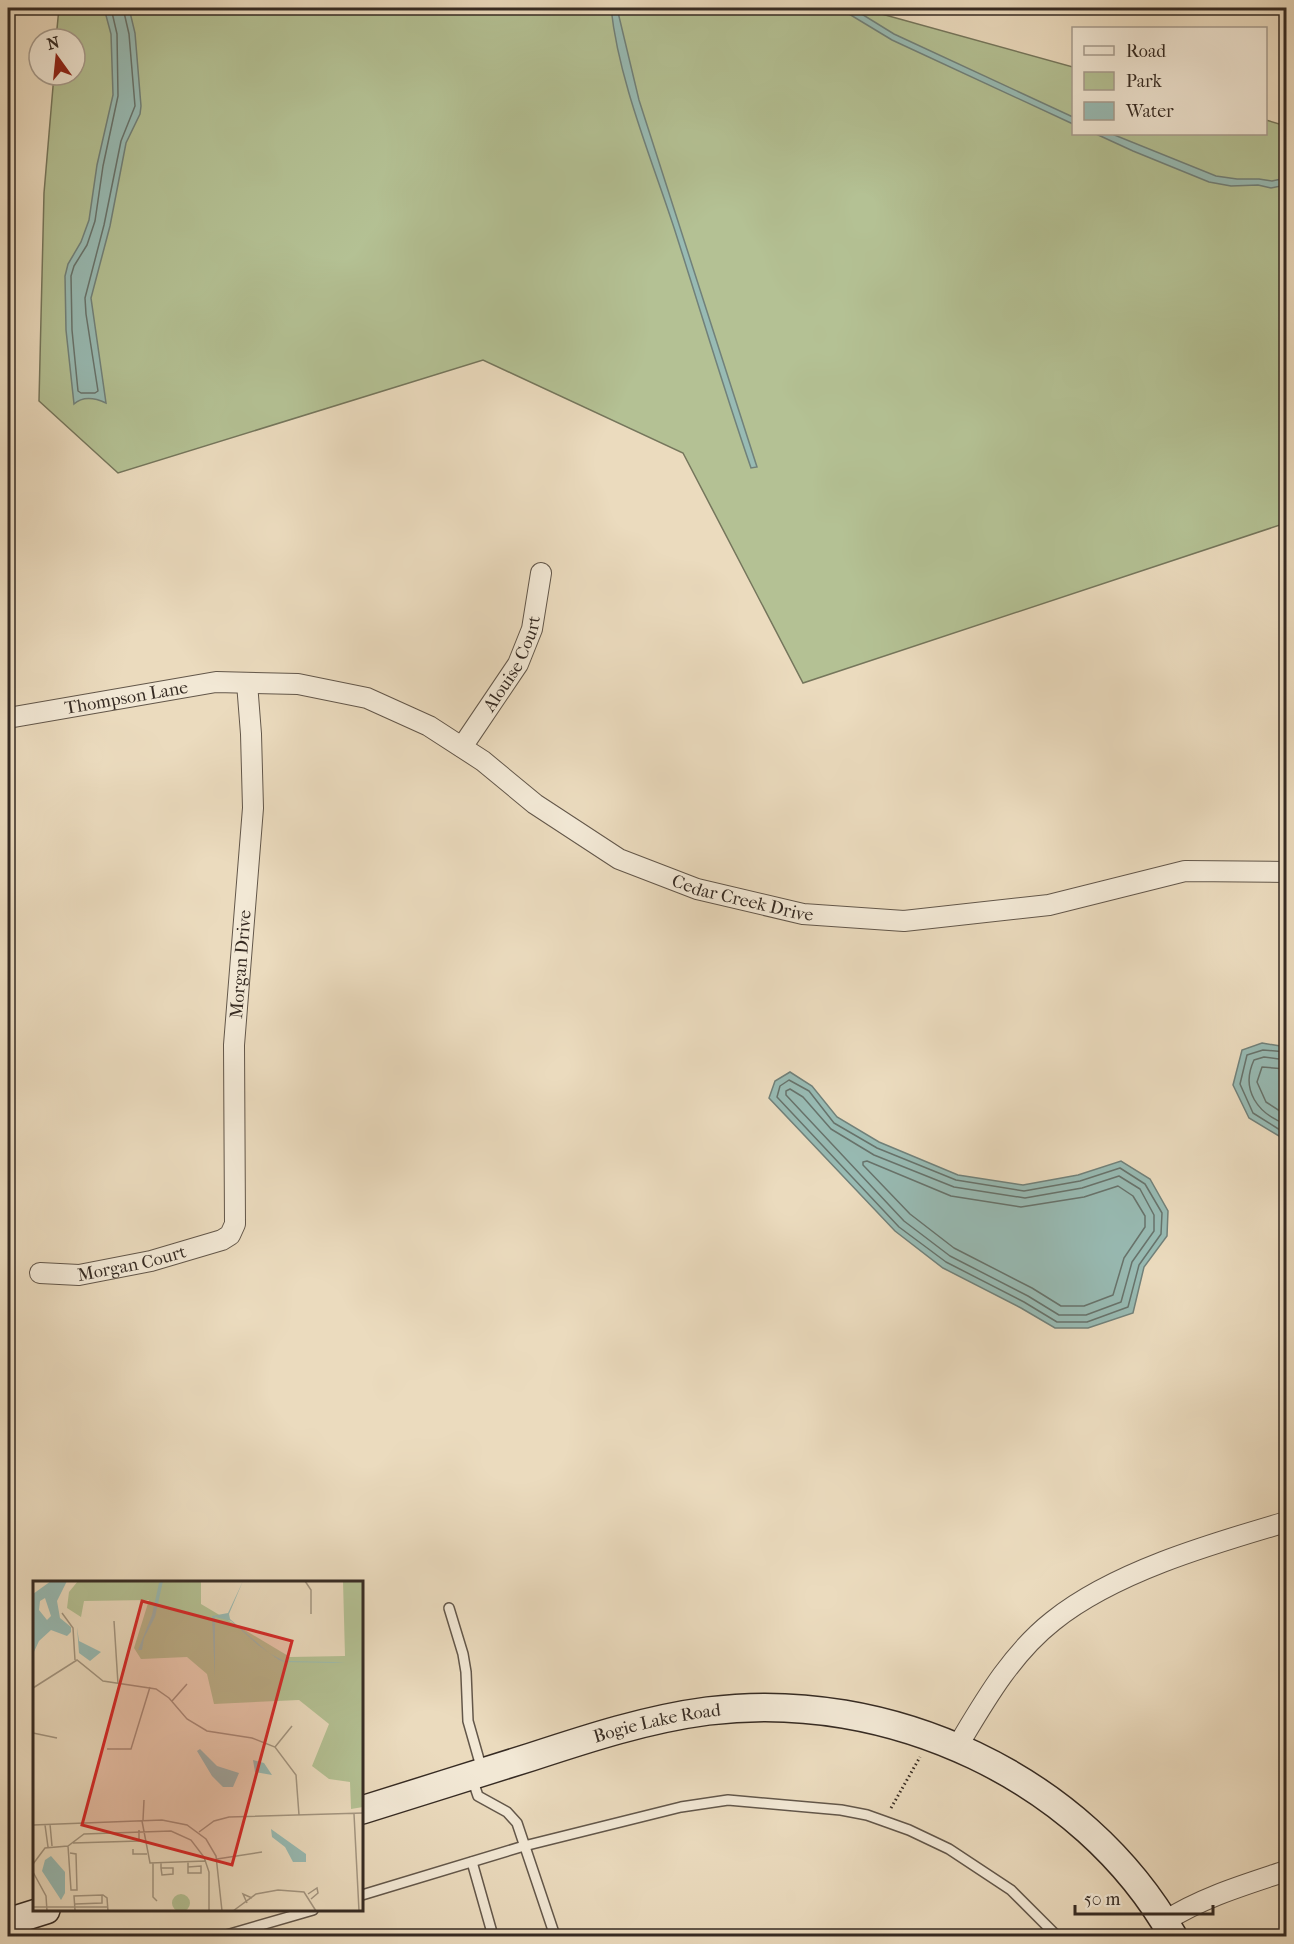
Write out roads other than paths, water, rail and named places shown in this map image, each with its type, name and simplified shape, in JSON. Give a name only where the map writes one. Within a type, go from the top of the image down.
[{"type":"main road","name":"Bogie Lake Road","points":[[363,1810],[635,1726],[688,1714],[726,1709],[779,1708],[850,1715],[932,1737],[992,1764],[1026,1783],[1065,1812],[1115,1858],[1169,1929]]},
{"type":"main road","points":[[8,1922],[43,1911]]},
{"type":"street","name":"Alouise Court","points":[[462,747],[518,664],[532,629],[542,573]]},
{"type":"street","name":"Thompson Lane","points":[[8,718],[216,682],[247,682]]},
{"type":"street","name":"Cedar Creek Drive","points":[[247,682],[298,684],[368,698],[429,726],[462,747],[483,761],[535,804],[619,859],[697,889],[803,914],[904,921],[1048,905],[1185,871],[1287,872]]},
{"type":"street","name":"Morgan Drive","points":[[222,1240],[230,1235],[235,1224],[234,1045],[253,808],[247,682]]},
{"type":"street","name":"Morgan Court","points":[[40,1273],[79,1275],[151,1261],[222,1240]]},
{"type":"street","points":[[957,1747],[980,1708],[1007,1670],[1021,1652],[1053,1621],[1104,1587],[1165,1562],[1247,1533],[1287,1522]]},
{"type":"street","points":[[1169,1929],[1186,1908],[1218,1893],[1287,1871]]},
{"type":"lane","points":[[449,1608],[466,1672],[468,1721],[477,1774],[478,1796],[507,1812],[517,1823],[555,1936]]},
{"type":"lane","points":[[363,1895],[525,1846],[681,1807],[728,1800],[841,1810],[884,1821],[949,1849],[980,1868],[1011,1890],[1057,1936]]},
{"type":"lane","points":[[472,1862],[493,1936]]},
{"type":"lane","points":[[223,1936],[310,1911]]},
{"type":"water","points":[[104,8],[129,8],[135,33],[141,106],[140,114],[126,143],[110,226],[91,298],[106,403],[89,399],[74,404],[66,330],[65,276],[68,264],[81,242],[89,220],[97,165],[113,95],[111,34]]},
{"type":"water","points":[[611,8],[617,8],[639,100],[757,467],[751,468],[638,122],[621,65]]},
{"type":"water","points":[[839,8],[852,8],[894,34],[1072,117],[1072,124],[892,40]]},
{"type":"water","points":[[1098,135],[1114,135],[1216,176],[1272,181],[1286,178],[1286,185],[1271,188],[1258,185],[1231,186],[1209,182]]},
{"type":"water","points":[[1262,1043],[1286,1047],[1286,1138],[1249,1118],[1233,1085],[1242,1050]]},
{"type":"water","points":[[790,1072],[812,1086],[837,1117],[879,1142],[958,1175],[1023,1185],[1078,1175],[1121,1161],[1150,1179],[1168,1211],[1167,1236],[1144,1267],[1133,1313],[1088,1328],[1055,1328],[943,1268],[895,1231],[769,1098],[775,1081]]}]
